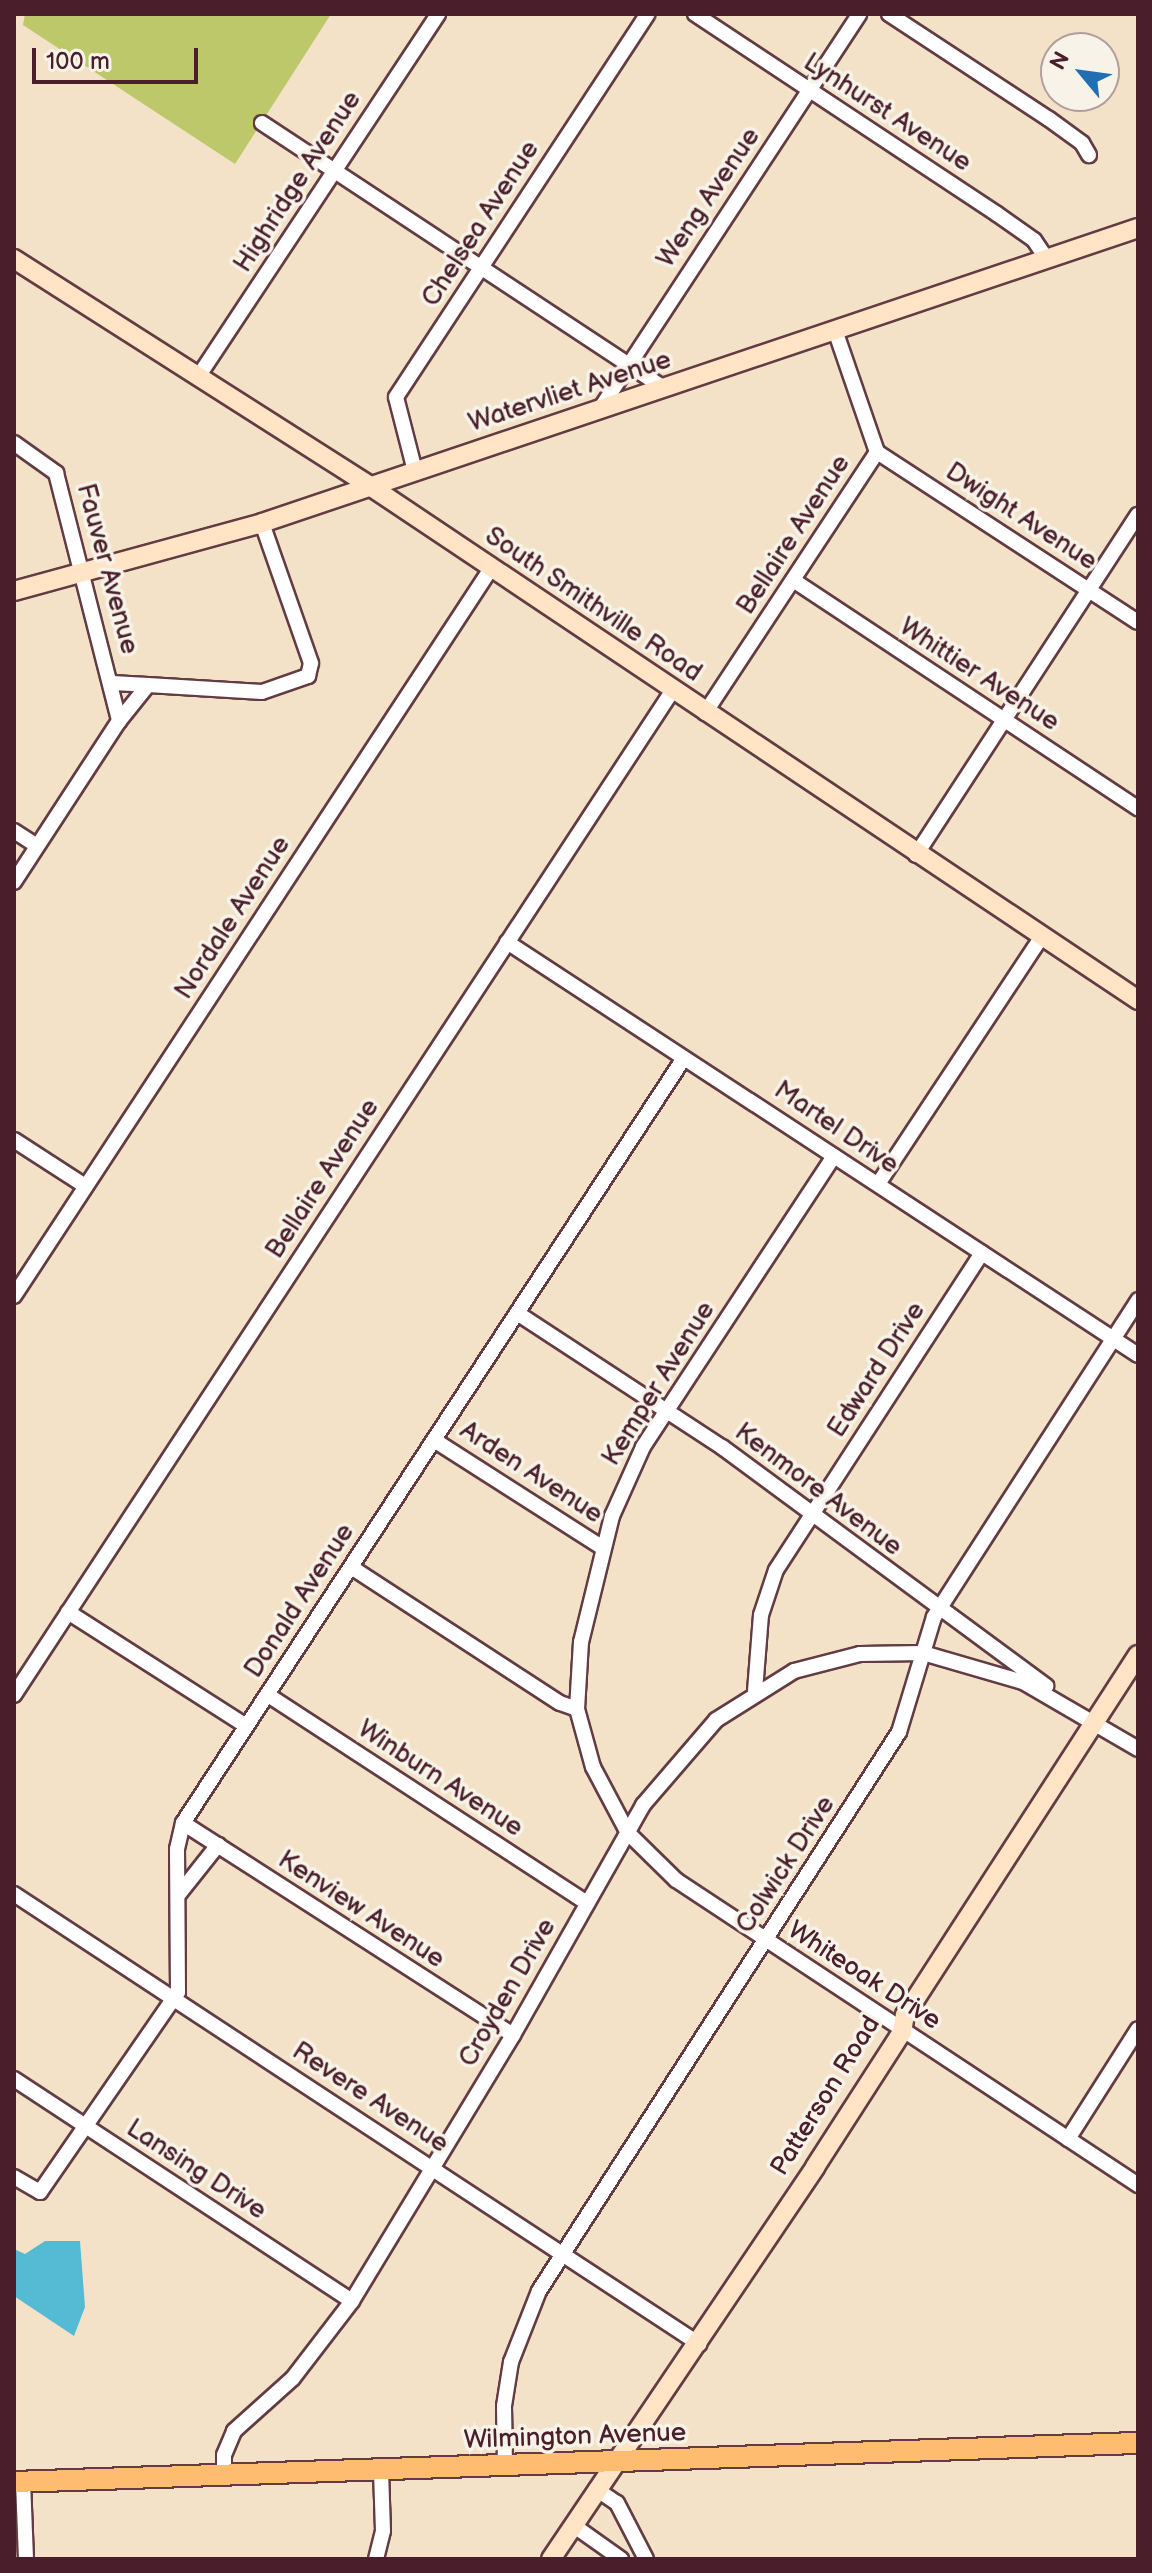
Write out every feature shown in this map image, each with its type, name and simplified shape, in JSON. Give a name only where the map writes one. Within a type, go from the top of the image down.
[{"type":"main road","name":"Watervliet Avenue","points":[[14,591],[262,523],[1138,228]]},
{"type":"main road","name":"South Smithville Road","points":[[14,259],[370,486],[916,855],[1138,1000]]},
{"type":"main road","name":"Patterson Road","points":[[551,2559],[596,2489],[619,2463],[699,2344],[902,2032],[905,2015],[1090,1718],[1138,1655]]},
{"type":"main road","name":"Wilmington Avenue","points":[[19,2482],[1138,2443]]},
{"type":"street","name":"Highridge Avenue","points":[[198,377],[438,14]]},
{"type":"street","name":"Chelsea Avenue","points":[[415,471],[396,397],[648,14]]},
{"type":"street","name":"Lynhurst Avenue","points":[[695,14],[997,214],[1034,240],[1047,259]]},
{"type":"street","name":"Weng Avenue","points":[[600,409],[859,14]]},
{"type":"street","points":[[889,14],[1049,119],[1082,143],[1089,155]]},
{"type":"street","points":[[262,123],[664,388]]},
{"type":"street","name":"Bellaire Avenue","points":[[705,713],[877,452],[835,330]]},
{"type":"street","name":"Fauver Avenue","points":[[14,443],[56,473],[112,683],[119,721]]},
{"type":"street","name":"Dwight Avenue","points":[[877,452],[1138,622]]},
{"type":"street","points":[[916,855],[1138,515]]},
{"type":"street","points":[[112,683],[262,692],[308,676],[311,663],[262,523]]},
{"type":"street","name":"Nordale Avenue","points":[[14,1296],[492,567]]},
{"type":"street","name":"Whittier Avenue","points":[[793,580],[1138,808]]},
{"type":"street","points":[[14,882],[119,721],[148,685]]},
{"type":"street","name":"Bellaire Avenue","points":[[14,1695],[673,690]]},
{"type":"street","points":[[14,831],[37,846]]},
{"type":"street","points":[[878,1184],[1041,938]]},
{"type":"street","name":"Martel Drive","points":[[507,942],[1138,1355]]},
{"type":"street","name":"Donald Avenue","points":[[14,2177],[40,2192],[84,2124],[178,1992],[177,1849],[183,1823],[684,1058]]},
{"type":"street","points":[[14,1140],[85,1186]]},
{"type":"street","name":"Kemper Avenue","points":[[577,1709],[585,1618],[601,1547],[626,1481],[666,1410],[834,1156]]},
{"type":"street","name":"Edward Drive","points":[[755,1691],[766,1593],[811,1515],[982,1253]]},
{"type":"street","name":"Colwick Drive","points":[[505,2464],[504,2406],[513,2353],[528,2314],[563,2253],[899,1732],[938,1610],[1138,1300]]},
{"type":"street","name":"Kenmore Avenue","points":[[517,1313],[666,1410],[938,1610],[1138,1749]]},
{"type":"street","name":"Arden Avenue","points":[[434,1440],[601,1547]]},
{"type":"street","points":[[351,1567],[560,1703],[577,1709]]},
{"type":"street","points":[[68,1612],[245,1725]]},
{"type":"street","name":"Kenmore Avenue","points":[[923,1653],[1000,1672],[1090,1718]]},
{"type":"street","name":"Croyden Drive","points":[[224,2474],[224,2455],[234,2431],[293,2378],[352,2301],[435,2168],[628,1833],[685,1751],[755,1691],[824,1662],[860,1654],[923,1653]]},
{"type":"street","name":"Winburn Avenue","points":[[268,1695],[587,1903]]},
{"type":"street","name":"Whiteoak Drive","points":[[577,1709],[602,1789],[628,1833],[676,1880],[1138,2185]]},
{"type":"street","name":"Kenview Avenue","points":[[183,1823],[513,2035]]},
{"type":"street","points":[[179,1894],[218,1845]]},
{"type":"street","name":"Revere Avenue","points":[[14,1894],[699,2344]]},
{"type":"street","points":[[1068,2139],[1138,2029]]},
{"type":"street","name":"Lansing Drive","points":[[14,2079],[352,2301]]},
{"type":"street","points":[[376,2559],[383,2531],[381,2470]]},
{"type":"street","points":[[19,2482],[26,2559]]},
{"type":"street","points":[[596,2489],[617,2503],[646,2559]]},
{"type":"street","points":[[573,2525],[621,2559]]},
{"type":"green space","points":[[25,14],[331,14],[235,164],[23,25]]},
{"type":"water","points":[[45,2241],[80,2241],[85,2307],[74,2336],[14,2296],[14,2249],[25,2254]]}]
